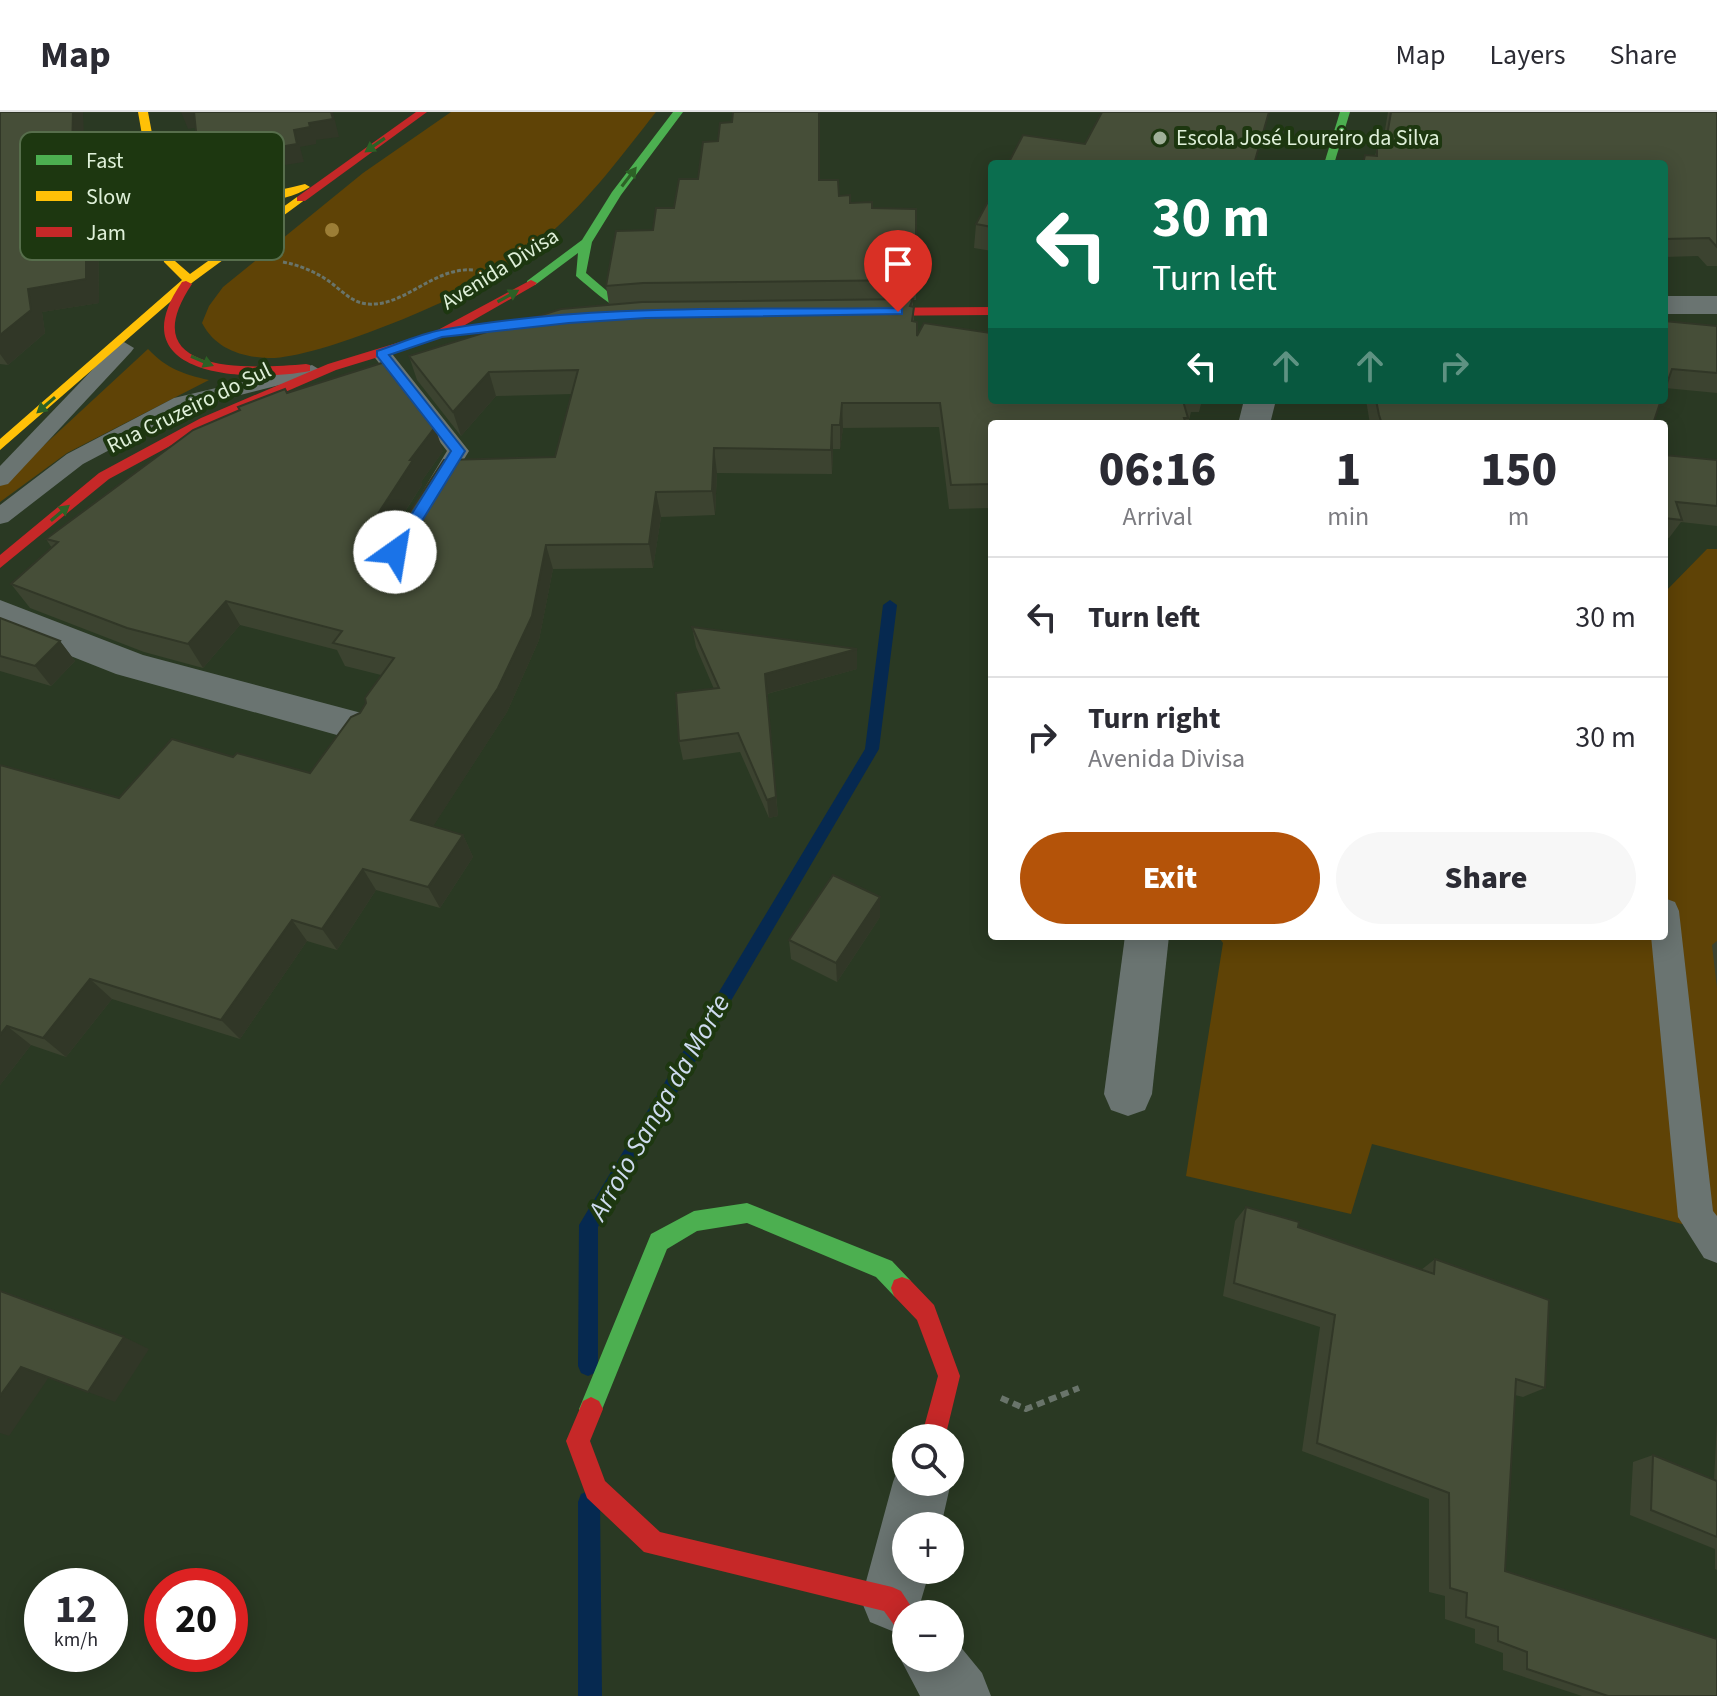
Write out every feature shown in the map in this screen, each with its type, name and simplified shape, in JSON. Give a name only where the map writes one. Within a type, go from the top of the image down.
[{"type":"main road","points":[[143,112],[146,132]]},
{"type":"main road","points":[[284,210],[422,112]]},
{"type":"main road","name":"Avenida Divisa","points":[[332,367],[440,334],[525,287],[586,242],[616,194],[678,112]]},
{"type":"main road","points":[[1330,160],[1345,112]]},
{"type":"main road","points":[[284,192],[328,177]]},
{"type":"main road","points":[[586,242],[580,274],[597,293],[610,301],[654,314],[600,317]]},
{"type":"main road","points":[[170,260],[189,280]]},
{"type":"main road","points":[[0,446],[189,280],[216,260]]},
{"type":"main road","points":[[189,280],[171,303],[165,323],[173,344],[197,361],[230,371],[332,367]]},
{"type":"main road","points":[[835,312],[988,311]]},
{"type":"main road","points":[[440,334],[483,329]]},
{"type":"main road","name":"Rua Cruzeiro do Sul","points":[[0,563],[104,476],[206,421],[332,367]]},
{"type":"main road","points":[[901,1589],[653,1543],[596,1489],[578,1441],[659,1242],[694,1221],[747,1213],[884,1269],[926,1313],[949,1376],[937,1424]]},
{"type":"street","points":[[1668,305],[1717,305]]},
{"type":"street","points":[[0,613],[51,638],[131,666],[355,725]]},
{"type":"street","points":[[1128,1094],[1147,940]]},
{"type":"street","points":[[942,1672],[959,1696]]},
{"type":"lane","points":[[0,479],[189,280]]},
{"type":"lane","points":[[382,354],[458,451],[419,514]]},
{"type":"lane","points":[[0,517],[75,459],[182,403],[332,367]]},
{"type":"lane","points":[[1667,940],[1696,1217],[1717,1245]]},
{"type":"path","points":[[276,261],[303,266],[362,304],[388,302],[457,269],[481,272]]},
{"type":"path","points":[[949,1376],[1026,1409],[1079,1388]]},
{"type":"shaded area","points":[[451,112],[656,112],[578,207],[521,256],[475,286],[383,327],[317,350],[289,356],[248,356],[229,350],[214,339],[202,323],[209,306],[223,287],[256,260],[284,260],[284,237],[363,173]]},
{"type":"shaded area","points":[[148,349],[176,370],[209,380],[67,453],[0,502],[0,486]]},
{"type":"shaded area","points":[[1707,549],[1717,549],[1717,1233],[1372,1144],[1351,1214],[1186,1176],[1223,943],[1221,940],[1668,940],[1668,589]]},
{"type":"building","points":[[0,112],[73,112],[72,132],[20,132],[20,260],[86,260],[86,279],[28,289],[31,310],[0,335]]},
{"type":"building","points":[[194,112],[331,112],[333,119],[309,123],[310,127],[294,130],[297,144],[284,146],[284,132],[196,132]]},
{"type":"building","points":[[733,112],[819,112],[819,180],[838,180],[839,196],[850,195],[850,203],[872,202],[872,208],[916,209],[916,280],[606,286],[616,231],[653,230],[656,208],[674,208],[679,179],[698,179],[703,142],[718,141],[720,123],[732,122]]},
{"type":"building","name":"Escola José Loureiro da Silva","points":[[1102,112],[1269,112],[1255,160],[1010,160],[1023,135],[1085,144]]},
{"type":"building","points":[[1391,112],[1717,112],[1717,247],[1709,238],[1668,239],[1668,160],[1364,160],[1365,155],[1377,156],[1377,148],[1385,148]]},
{"type":"building","points":[[988,202],[988,226],[976,224]]},
{"type":"building","points":[[913,299],[910,306],[914,307],[912,321],[917,322],[917,336],[924,323],[988,333],[988,404],[1184,404],[1188,418],[988,420],[988,484],[951,485],[940,403],[842,403],[840,425],[832,425],[831,450],[714,448],[712,491],[656,492],[649,544],[546,545],[532,616],[498,688],[411,820],[463,835],[428,887],[363,869],[322,929],[292,920],[221,1020],[90,979],[43,1038],[7,1026],[0,1035],[0,765],[119,798],[172,739],[233,757],[237,753],[310,773],[351,717],[360,713],[366,703],[365,698],[394,658],[333,643],[342,631],[226,601],[188,644],[127,628],[11,584],[58,542],[46,539],[193,430],[240,410],[238,407],[285,389],[287,393],[385,362],[435,427],[410,460],[413,460],[370,526],[377,537],[393,537],[444,460],[555,457],[578,370],[489,372],[453,412],[409,356],[561,309],[642,302]]},
{"type":"building","points":[[1668,321],[1717,326],[1717,373],[1672,369],[1668,380]]},
{"type":"building","points":[[1377,404],[1660,404],[1654,420],[1381,420]]},
{"type":"building","points":[[1668,455],[1717,460],[1717,506],[1676,502],[1682,520],[1668,518]]},
{"type":"building","points":[[0,618],[60,641],[35,666],[0,656]]},
{"type":"building","points":[[692,627],[857,649],[765,674],[776,797],[767,800],[738,733],[679,741],[676,693],[719,688]]},
{"type":"building","points":[[833,875],[880,897],[836,963],[789,940]]},
{"type":"building","points":[[1246,1207],[1299,1222],[1298,1227],[1434,1274],[1435,1259],[1549,1300],[1545,1388],[1516,1379],[1505,1571],[1717,1639],[1717,1696],[1608,1696],[1527,1669],[1527,1652],[1498,1641],[1498,1627],[1466,1617],[1467,1593],[1450,1588],[1449,1493],[1317,1443],[1335,1315],[1234,1283]]},
{"type":"building","points":[[0,1291],[124,1337],[88,1392],[21,1367],[0,1396]]},
{"type":"building","points":[[1653,1455],[1717,1481],[1717,1537],[1651,1510]]},
{"type":"waterway","name":"Arroio Sanga da Morte","points":[[588,1366],[588,1225],[872,749],[890,605]]},
{"type":"waterway","name":"Arroio Sanga da Morte","points":[[589,1502],[590,1696]]},
{"type":"traffic: fast","points":[[531,283],[586,242],[616,194],[678,112]]},
{"type":"traffic: fast","points":[[1330,160],[1345,112]]},
{"type":"traffic: fast","points":[[586,242],[580,274],[610,299],[646,314]]},
{"type":"traffic: fast","points":[[591,1409],[659,1242],[694,1221],[747,1213],[884,1269],[902,1288]]},
{"type":"traffic: slow","points":[[143,112],[147,132]]},
{"type":"traffic: slow","points":[[284,193],[305,187]]},
{"type":"traffic: slow","points":[[284,211],[301,199]]},
{"type":"traffic: slow","points":[[170,260],[189,280]]},
{"type":"traffic: slow","points":[[0,446],[189,280],[217,260]]},
{"type":"traffic: jam","points":[[301,199],[422,112]]},
{"type":"traffic: jam","points":[[0,563],[104,476],[206,421],[332,367],[440,334],[531,283]]},
{"type":"traffic: jam","points":[[186,284],[174,301],[168,331],[182,353],[212,367],[231,371],[306,368]]},
{"type":"traffic: jam","points":[[854,312],[988,311]]},
{"type":"traffic: jam","points":[[902,1288],[926,1313],[949,1376],[937,1424]]},
{"type":"traffic: jam","points":[[591,1409],[578,1441],[596,1489],[653,1543],[892,1600]]},
{"type":"place","name":"Escola José Loureiro da Silva","points":[[1160,138]]},
{"type":"route","points":[[395,552],[458,451],[382,354],[440,334],[569,319],[646,314],[898,312]]}]
